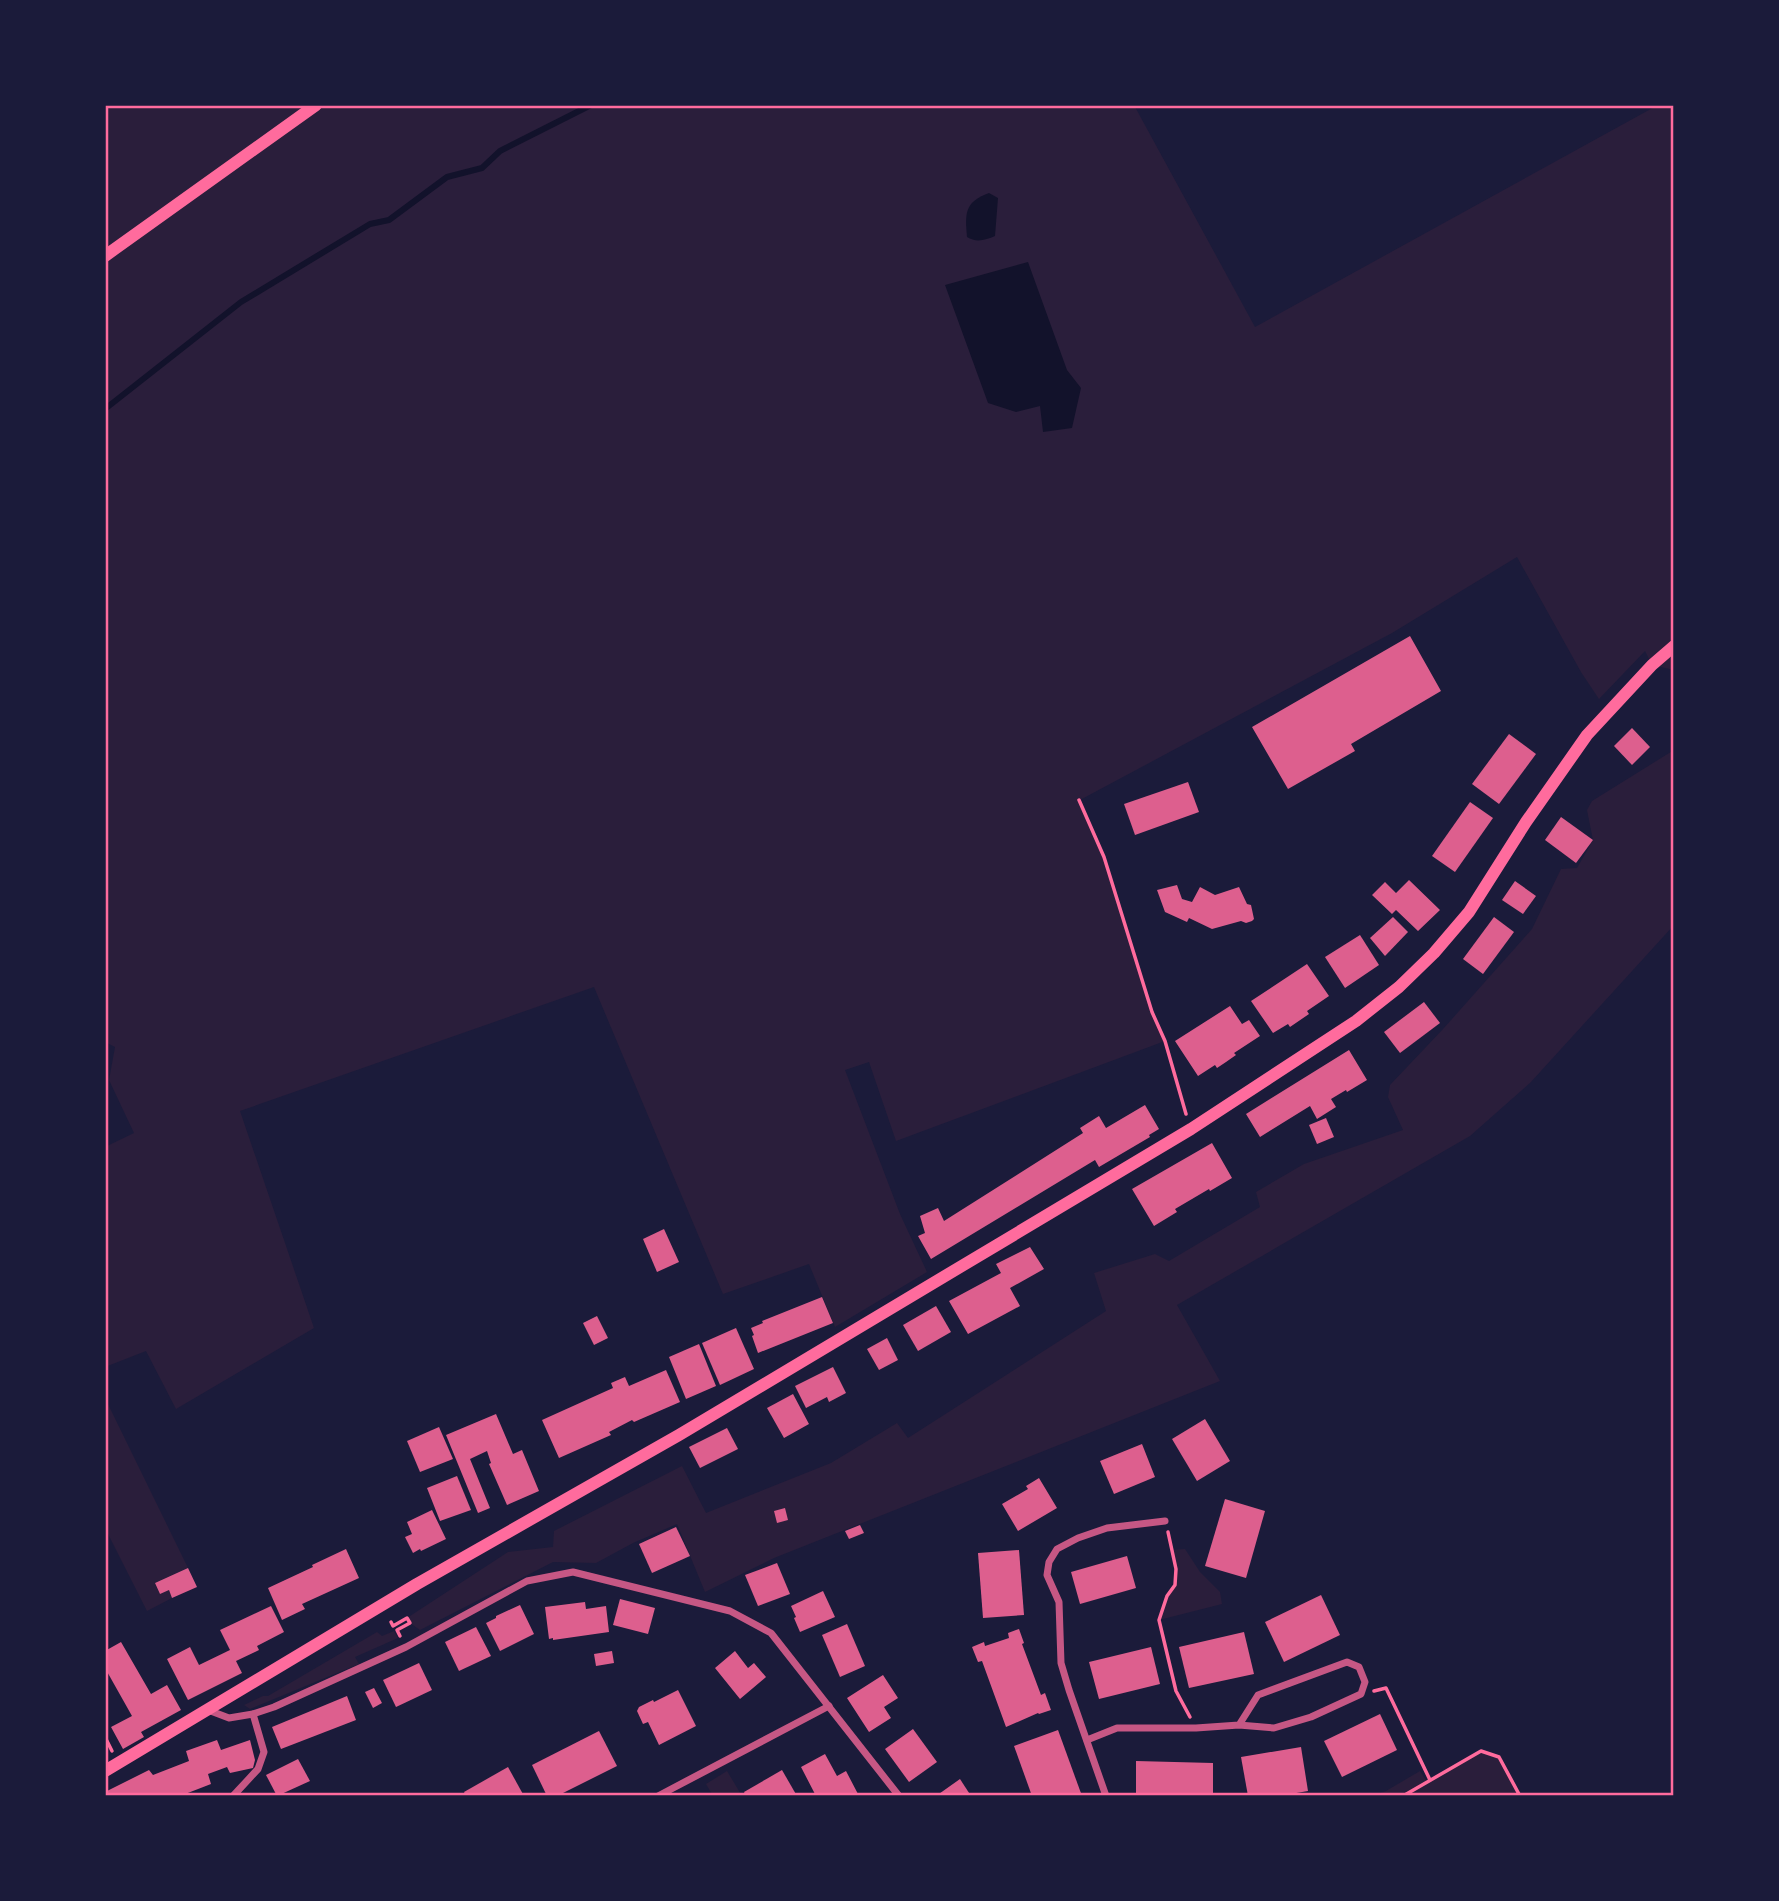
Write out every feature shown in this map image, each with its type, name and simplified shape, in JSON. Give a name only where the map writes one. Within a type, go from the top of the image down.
[{"type":"main road","points":[[105,256],[316,105]]},
{"type":"main road","points":[[105,1771],[418,1584],[679,1435],[1191,1129],[1356,1021],[1399,987],[1434,953],[1469,912],[1526,822],[1587,736],[1652,665],[1674,646]]},
{"type":"street","points":[[1107,1796],[1061,1663],[1059,1602],[1047,1575],[1049,1562],[1057,1549],[1078,1538],[1107,1528],[1165,1521]]},
{"type":"street","points":[[208,1710],[229,1718],[274,1707],[406,1647],[527,1581],[573,1572],[730,1611],[771,1633],[899,1796]]},
{"type":"street","points":[[1087,1740],[1117,1728],[1239,1725],[1274,1728],[1311,1717],[1361,1694],[1365,1682],[1359,1667],[1347,1662],[1258,1695],[1239,1725]]},
{"type":"street","points":[[658,1796],[830,1706]]},
{"type":"street","points":[[233,1796],[258,1769],[264,1752],[253,1714]]},
{"type":"path","points":[[1079,800],[1104,857],[1191,1129]]},
{"type":"path","points":[[1165,1521],[1176,1569],[1175,1585],[1167,1596],[1159,1620],[1175,1691],[1196,1728]]},
{"type":"path","points":[[391,1622],[393,1626],[407,1618],[410,1623],[397,1630],[406,1647]]},
{"type":"path","points":[[1361,1694],[1386,1688],[1430,1780]]},
{"type":"path","points":[[105,1737],[115,1756]]},
{"type":"path","points":[[1403,1796],[1481,1751],[1499,1757],[1520,1796]]},
{"type":"shaded area","points":[[105,105],[1134,105],[1255,327],[1658,105],[1674,105],[1674,670],[1652,665],[1645,651],[1599,699],[1517,557],[1392,633],[1080,800],[1104,857],[1152,1012],[1165,1041],[896,1141],[869,1062],[845,1070],[900,1214],[927,1272],[835,1327],[809,1264],[723,1294],[594,987],[240,1111],[314,1328],[176,1409],[146,1351],[105,1367],[105,1147],[134,1133],[109,1080],[115,1047],[105,1042]]},
{"type":"shaded area","points":[[989,193],[998,198],[995,236],[981,240],[970,239],[967,237],[968,210],[975,200]]},
{"type":"shaded area","points":[[1028,262],[1067,370],[1081,388],[1072,428],[1043,432],[1040,406],[1016,412],[988,403],[945,285]]},
{"type":"shaded area","points":[[1674,750],[1674,925],[1530,1083],[1470,1136],[1177,1305],[1220,1381],[774,1558],[705,1592],[677,1524],[596,1563],[553,1562],[420,1630],[410,1623],[407,1618],[508,1552],[553,1547],[554,1531],[682,1466],[706,1513],[831,1463],[897,1423],[908,1438],[1106,1311],[1094,1273],[1155,1254],[1169,1261],[1260,1207],[1256,1192],[1304,1164],[1403,1130],[1388,1097],[1390,1085],[1532,929],[1561,869],[1577,868],[1593,840],[1587,810],[1592,801]]},
{"type":"shaded area","points":[[105,1398],[188,1568],[155,1583],[160,1594],[169,1590],[172,1598],[147,1611],[105,1528]]},
{"type":"shaded area","points":[[1185,1549],[1200,1572],[1220,1592],[1222,1604],[1159,1620],[1167,1596],[1175,1585],[1176,1569],[1172,1550]]},
{"type":"shaded area","points":[[394,1631],[398,1638],[355,1657],[359,1664],[250,1709],[244,1705],[268,1696],[377,1632],[382,1636]]},
{"type":"shaded area","points":[[1481,1751],[1499,1757],[1520,1796],[1372,1796],[1420,1771],[1427,1782]]},
{"type":"shaded area","points":[[727,1771],[742,1796],[713,1796],[706,1784]]},
{"type":"building","points":[[1410,636],[1441,691],[1351,744],[1355,751],[1288,789],[1252,727]]},
{"type":"building","points":[[1632,728],[1650,747],[1632,765],[1614,746]]},
{"type":"building","points":[[1509,734],[1536,754],[1499,804],[1472,784]]},
{"type":"building","points":[[1188,782],[1199,812],[1135,835],[1124,804]]},
{"type":"building","points":[[1470,802],[1493,818],[1455,872],[1432,856]]},
{"type":"building","points":[[1561,817],[1593,840],[1576,863],[1545,840]]},
{"type":"building","points":[[1409,880],[1440,910],[1418,931],[1396,910],[1392,914],[1372,895],[1385,882],[1396,893]]},
{"type":"building","points":[[1515,881],[1536,896],[1523,914],[1502,900]]},
{"type":"building","points":[[1177,885],[1182,899],[1192,902],[1200,887],[1215,895],[1239,887],[1247,904],[1251,905],[1254,919],[1212,929],[1189,918],[1187,922],[1165,912],[1157,890]]},
{"type":"building","points":[[1393,917],[1408,932],[1385,956],[1370,938]]},
{"type":"building","points":[[1494,917],[1514,932],[1483,974],[1463,959]]},
{"type":"building","points":[[1360,935],[1379,965],[1345,988],[1325,957]]},
{"type":"building","points":[[1307,964],[1329,996],[1290,1027],[1288,1024],[1273,1033],[1251,1001]]},
{"type":"building","points":[[1424,1002],[1440,1023],[1400,1053],[1384,1032]]},
{"type":"building","points":[[1230,1006],[1242,1024],[1249,1020],[1260,1036],[1217,1068],[1215,1065],[1198,1076],[1175,1041]]},
{"type":"building","points":[[1349,1050],[1367,1080],[1331,1099],[1336,1107],[1317,1119],[1310,1106],[1260,1137],[1246,1114]]},
{"type":"building","points":[[1145,1105],[1159,1129],[1149,1135],[1150,1137],[1099,1167],[1095,1160],[931,1259],[918,1236],[925,1233],[920,1216],[938,1208],[944,1221],[1083,1133],[1080,1128],[1099,1116],[1106,1128]]},
{"type":"building","points":[[1326,1118],[1334,1137],[1317,1144],[1309,1125]]},
{"type":"building","points":[[1212,1143],[1232,1178],[1175,1209],[1177,1212],[1154,1226],[1132,1189]]},
{"type":"building","points":[[664,1229],[679,1262],[657,1272],[643,1239]]},
{"type":"building","points":[[1030,1247],[1044,1269],[1010,1288],[1020,1306],[968,1334],[949,1301],[1001,1273],[996,1264]]},
{"type":"building","points":[[822,1297],[833,1323],[758,1353],[751,1328]]},
{"type":"building","points":[[936,1306],[951,1332],[918,1351],[903,1325]]},
{"type":"building","points":[[597,1316],[608,1338],[594,1345],[583,1323]]},
{"type":"building","points":[[736,1328],[754,1369],[720,1385],[702,1343]]},
{"type":"building","points":[[887,1338],[898,1360],[879,1370],[867,1349]]},
{"type":"building","points":[[699,1344],[716,1386],[686,1399],[669,1357]]},
{"type":"building","points":[[833,1367],[846,1393],[829,1402],[827,1397],[806,1408],[795,1386]]},
{"type":"building","points":[[666,1370],[680,1402],[634,1422],[632,1420],[609,1432],[611,1435],[559,1458],[542,1420],[613,1388],[611,1383],[625,1377],[629,1386]]},
{"type":"building","points":[[793,1394],[809,1424],[784,1438],[767,1408]]},
{"type":"building","points":[[496,1414],[513,1454],[522,1450],[539,1491],[507,1505],[489,1464],[491,1463],[487,1451],[470,1459],[490,1508],[478,1513],[446,1435]]},
{"type":"building","points":[[1205,1419],[1230,1461],[1197,1481],[1172,1439]]},
{"type":"building","points":[[439,1427],[453,1459],[420,1472],[407,1441]]},
{"type":"building","points":[[727,1428],[738,1449],[700,1468],[689,1447]]},
{"type":"building","points":[[1142,1444],[1155,1477],[1114,1494],[1100,1461]]},
{"type":"building","points":[[457,1476],[471,1510],[440,1521],[427,1488]]},
{"type":"building","points":[[1039,1478],[1057,1508],[1018,1531],[1002,1504],[1028,1489],[1026,1486]]},
{"type":"building","points":[[1225,1499],[1265,1511],[1246,1578],[1205,1566]]},
{"type":"building","points":[[785,1508],[788,1520],[777,1523],[774,1511]]},
{"type":"building","points":[[432,1510],[446,1539],[413,1553],[405,1537],[412,1534],[407,1522]]},
{"type":"building","points":[[860,1525],[864,1533],[849,1539],[845,1531]]},
{"type":"building","points":[[676,1527],[690,1556],[652,1573],[639,1544]]},
{"type":"building","points":[[346,1549],[359,1578],[302,1604],[305,1609],[282,1620],[268,1588]]},
{"type":"building","points":[[1019,1550],[1024,1615],[983,1618],[978,1553]]},
{"type":"building","points":[[1127,1556],[1136,1588],[1080,1604],[1071,1572]]},
{"type":"building","points":[[777,1563],[790,1594],[758,1606],[745,1575]]},
{"type":"building","points":[[188,1568],[197,1587],[172,1598],[169,1590],[160,1594],[155,1583]]},
{"type":"building","points":[[823,1591],[835,1617],[800,1632],[791,1606]]},
{"type":"building","points":[[1321,1595],[1340,1635],[1284,1662],[1265,1622]]},
{"type":"building","points":[[620,1599],[655,1608],[648,1634],[613,1625]]},
{"type":"building","points":[[585,1602],[586,1609],[606,1606],[609,1632],[549,1639],[545,1607]]},
{"type":"building","points":[[520,1605],[534,1634],[500,1651],[486,1623]]},
{"type":"building","points":[[271,1606],[284,1632],[257,1646],[259,1650],[236,1661],[242,1673],[188,1700],[167,1659],[190,1647],[199,1665],[230,1650],[220,1630]]},
{"type":"building","points":[[847,1624],[865,1666],[840,1677],[822,1635]]},
{"type":"building","points":[[476,1627],[491,1656],[459,1671],[445,1642]]},
{"type":"building","points":[[1019,1629],[1041,1695],[1045,1693],[1051,1710],[1006,1727],[982,1661],[978,1662],[972,1647],[984,1642],[985,1646],[1009,1638],[1008,1633]]},
{"type":"building","points":[[1244,1632],[1254,1674],[1189,1688],[1179,1647]]},
{"type":"building","points":[[121,1642],[151,1694],[167,1685],[181,1710],[141,1732],[144,1737],[123,1749],[111,1727],[132,1716],[105,1668],[105,1651]]},
{"type":"building","points":[[1151,1647],[1160,1684],[1099,1699],[1089,1662]]},
{"type":"building","points":[[612,1651],[614,1663],[596,1666],[594,1654]]},
{"type":"building","points":[[735,1651],[748,1668],[754,1663],[766,1677],[740,1699],[715,1668]]},
{"type":"building","points":[[419,1663],[432,1690],[396,1707],[383,1680]]},
{"type":"building","points":[[883,1675],[898,1698],[884,1707],[891,1718],[869,1732],[847,1698]]},
{"type":"building","points":[[374,1688],[382,1703],[373,1708],[365,1692]]},
{"type":"building","points":[[678,1690],[696,1726],[659,1745],[648,1722],[643,1724],[637,1711],[639,1707]]},
{"type":"building","points":[[347,1696],[356,1720],[281,1749],[272,1727]]},
{"type":"building","points":[[1380,1714],[1397,1750],[1342,1777],[1324,1741]]},
{"type":"building","points":[[913,1729],[937,1762],[909,1782],[885,1749]]},
{"type":"building","points":[[1058,1730],[1082,1796],[1032,1796],[1014,1746]]},
{"type":"building","points":[[599,1731],[617,1766],[557,1796],[547,1796],[532,1765]]},
{"type":"building","points":[[217,1740],[221,1750],[250,1740],[255,1760],[253,1768],[230,1773],[227,1767],[208,1774],[211,1784],[180,1796],[105,1796],[105,1792],[149,1770],[153,1775],[189,1761],[186,1751]]},
{"type":"building","points":[[1301,1747],[1308,1791],[1279,1796],[1248,1796],[1241,1757]]},
{"type":"building","points":[[825,1754],[837,1776],[846,1771],[858,1794],[816,1796],[801,1767]]},
{"type":"building","points":[[298,1759],[310,1781],[277,1796],[266,1775]]},
{"type":"building","points":[[1136,1761],[1213,1763],[1213,1796],[1136,1796]]},
{"type":"building","points":[[508,1767],[524,1796],[466,1796],[464,1792]]},
{"type":"building","points":[[782,1770],[797,1796],[746,1796],[744,1792]]},
{"type":"building","points":[[960,1779],[971,1796],[936,1796]]},
{"type":"waterway","points":[[105,409],[241,302],[370,224],[389,220],[447,177],[482,168],[500,151],[591,105]]}]
